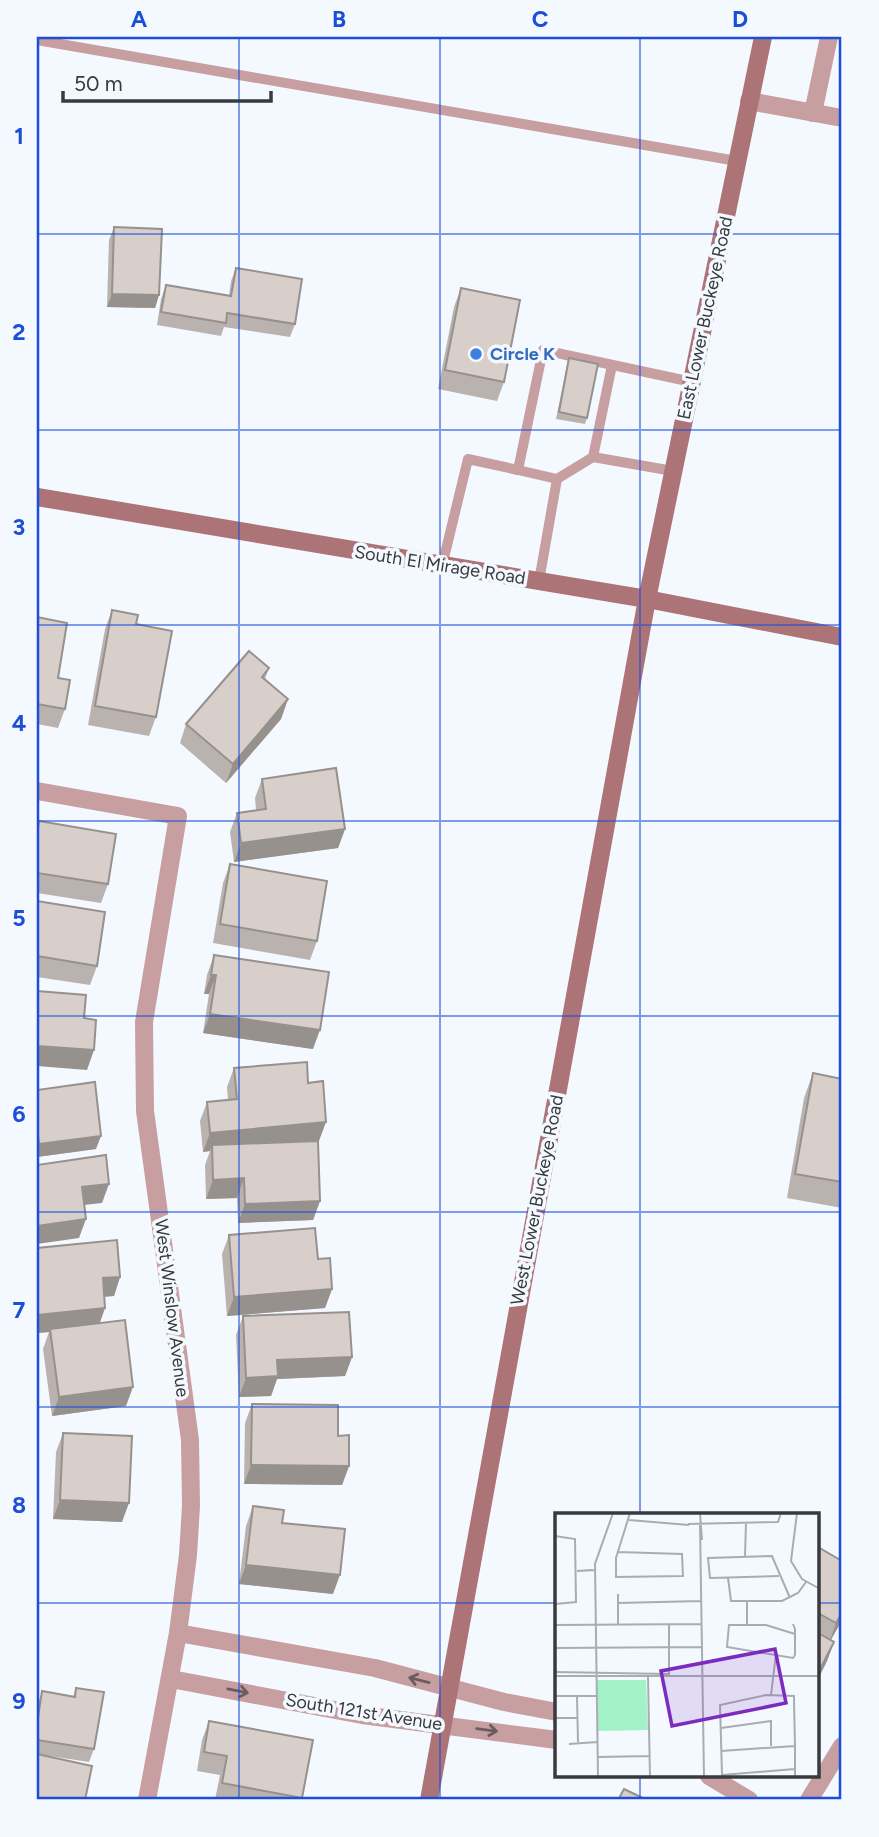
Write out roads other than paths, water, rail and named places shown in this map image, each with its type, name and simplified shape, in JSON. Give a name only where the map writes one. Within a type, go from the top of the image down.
[{"type":"main road","name":"East Lower Buckeye Road","points":[[647,600],[763,37]]},
{"type":"main road","name":"South El Mirage Road","points":[[37,497],[539,581],[842,638]]},
{"type":"main road","name":"West Lower Buckeye Road","points":[[429,1800],[647,600]]},
{"type":"street","points":[[813,113],[829,37]]},
{"type":"street","points":[[749,101],[842,118]]},
{"type":"street","name":"West Winslow Avenue","points":[[37,791],[178,816],[144,1023],[145,1111],[190,1440],[191,1506],[178,1633],[147,1800]]},
{"type":"street","points":[[178,1633],[374,1668],[504,1702],[555,1712]]},
{"type":"street","name":"South 121st Avenue","points":[[171,1679],[362,1715],[555,1740]]},
{"type":"street","points":[[809,1800],[842,1746]]},
{"type":"street","points":[[712,1778],[749,1800]]},
{"type":"lane","points":[[37,40],[737,161]]},
{"type":"lane","points":[[518,470],[543,350],[692,382]]},
{"type":"lane","points":[[593,457],[612,365]]},
{"type":"lane","points":[[442,566],[468,459],[557,479],[593,457],[673,471]]},
{"type":"lane","points":[[539,581],[557,479]]},
{"type":"place","name":"Circle K","points":[[476,354]]}]
